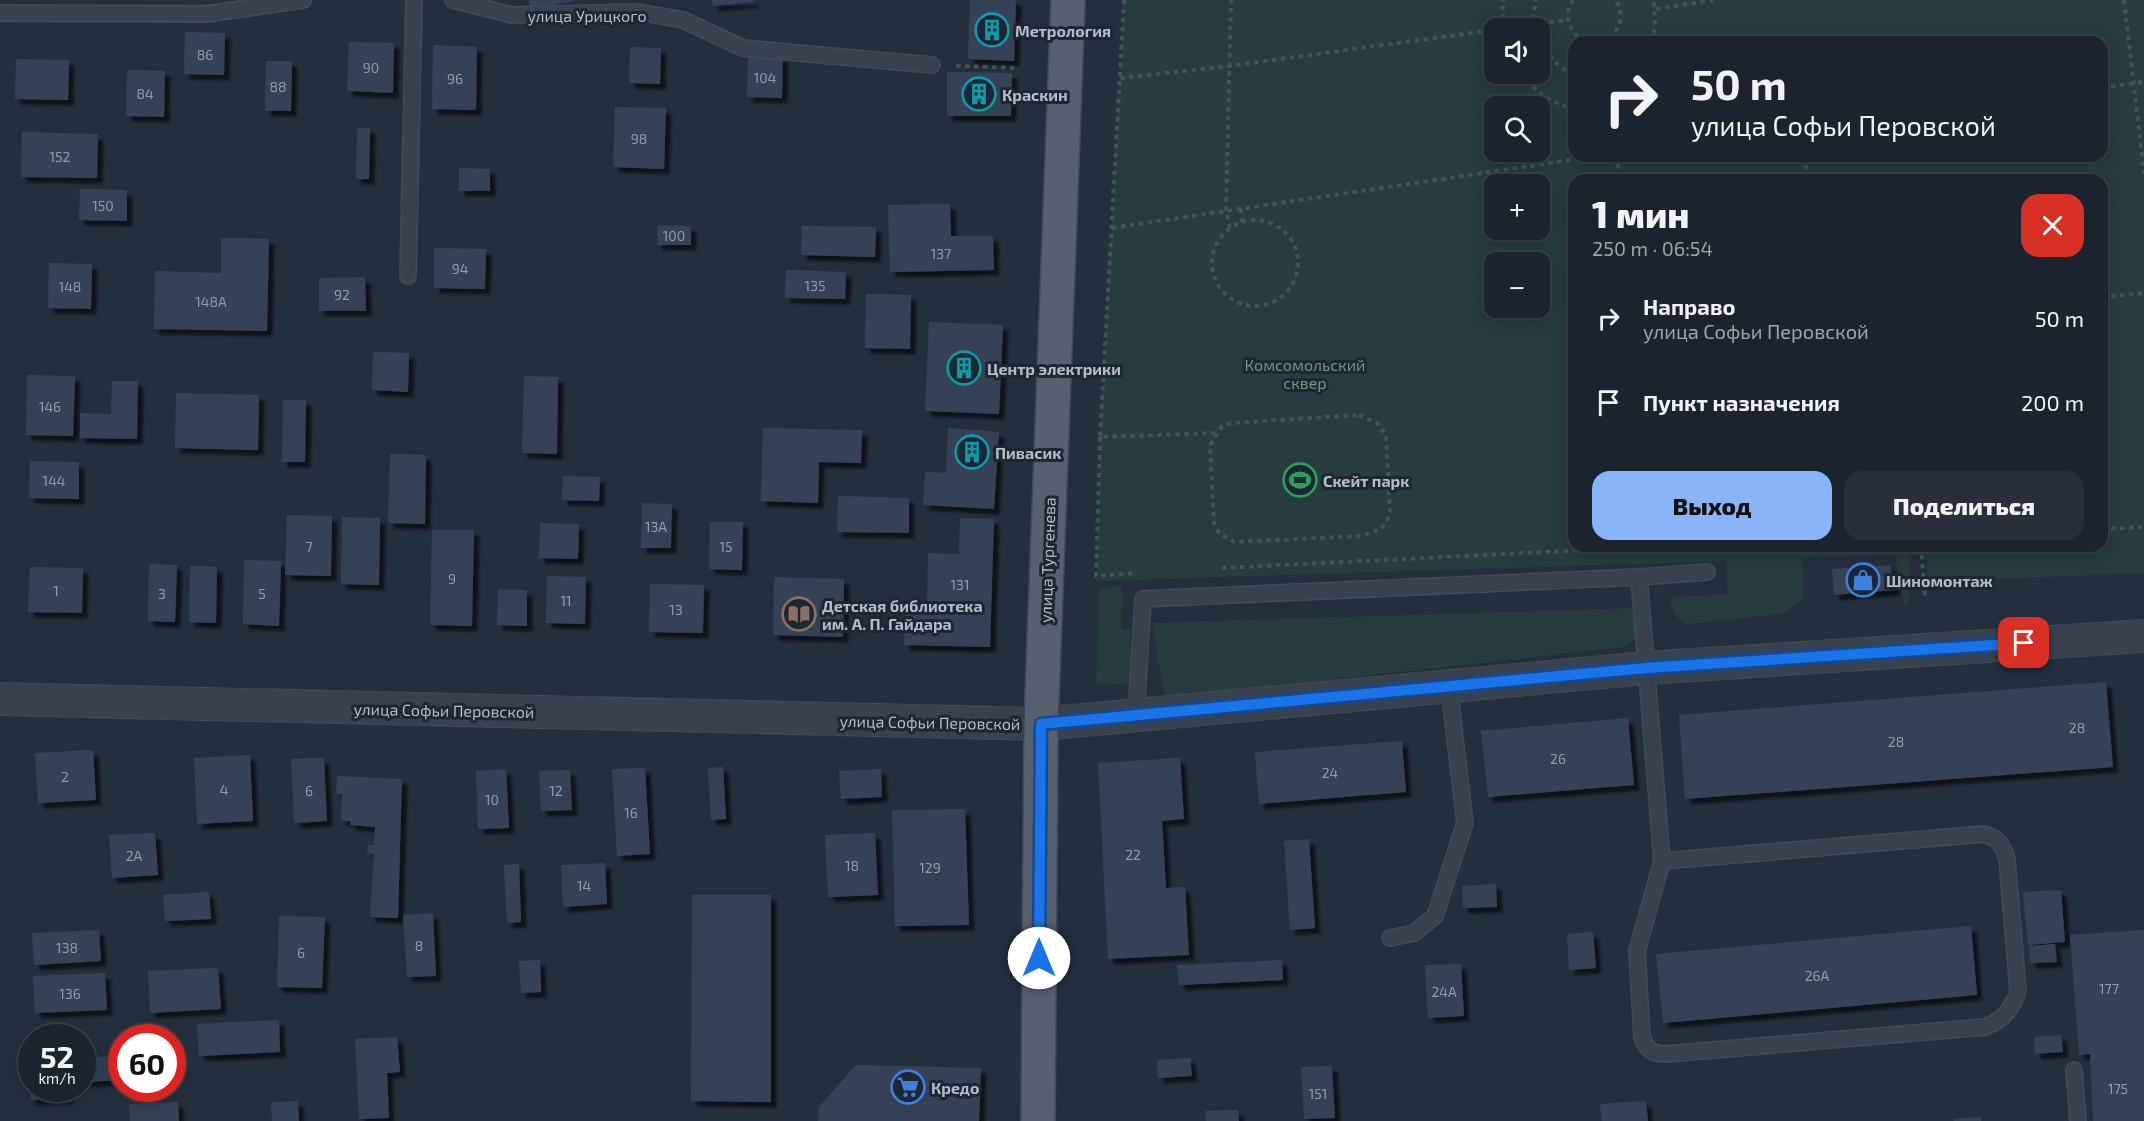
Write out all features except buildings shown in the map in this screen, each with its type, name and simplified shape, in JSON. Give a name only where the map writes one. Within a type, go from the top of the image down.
[{"type":"main road","name":"улица Тургенева","points":[[1038,1121],[1041,724],[1068,0]]},
{"type":"street","name":"улица Софьи Перовской","points":[[0,699],[1041,724],[1646,668],[2144,636]]},
{"type":"lane","points":[[0,13],[206,14],[303,0]]},
{"type":"lane","points":[[408,276],[414,0]]},
{"type":"lane","name":"улица Урицкого","points":[[453,0],[512,15],[639,12],[683,20],[743,48],[932,65]]},
{"type":"lane","points":[[1136,716],[1143,599],[1707,572]]},
{"type":"lane","points":[[1639,577],[1662,861],[1636,951],[1642,1036],[1646,1046],[1654,1053],[1666,1054],[1986,1027],[2004,1017],[2014,1003],[2018,991],[2007,860],[1999,840],[1992,836],[1984,834],[1662,861]]},
{"type":"lane","points":[[1390,938],[1414,933],[1435,916],[1465,823],[1449,687]]},
{"type":"lane","points":[[2074,1070],[2078,1121]]},
{"type":"path","points":[[1124,0],[1100,437],[1096,576],[1144,573]]},
{"type":"path","points":[[1230,228],[1226,211],[1231,0]]},
{"type":"path","points":[[1503,0],[1504,18]]},
{"type":"path","points":[[1535,18],[1536,0]]},
{"type":"path","points":[[1573,0],[1568,12],[1568,20],[1578,36]]},
{"type":"path","points":[[1610,36],[1615,33],[1620,21],[1621,11],[1616,0]]},
{"type":"path","points":[[1653,36],[1656,29],[1654,0]]},
{"type":"path","points":[[1656,9],[1713,0]]},
{"type":"path","points":[[2124,0],[2144,173]]},
{"type":"path","points":[[1550,23],[1568,20]]},
{"type":"path","points":[[1120,78],[1229,66],[1484,31]]},
{"type":"path","points":[[1550,58],[1568,72]]},
{"type":"path","points":[[932,65],[1018,68]]},
{"type":"path","points":[[2108,87],[2144,82]]},
{"type":"path","points":[[1530,84],[1544,97],[1568,107]]},
{"type":"path","points":[[1112,228],[1568,160]]},
{"type":"path","points":[[1241,209],[1242,222]]},
{"type":"path","points":[[1256,220],[1269,222],[1282,229],[1292,240],[1298,254],[1298,269],[1293,283],[1272,303],[1258,306],[1243,304],[1231,298],[1221,288],[1215,276],[1213,256],[1220,237],[1230,228],[1242,222],[1256,220]]},
{"type":"path","points":[[2108,296],[2144,293]]},
{"type":"path","points":[[1100,437],[1215,433],[1222,426],[1232,423],[1359,415],[1368,417],[1377,423],[1386,435],[1390,515],[1387,522],[1373,534],[1361,536],[1234,542],[1224,537],[1214,523],[1210,445],[1215,433]]},
{"type":"path","points":[[2108,529],[2144,527]]},
{"type":"path","points":[[1211,568],[1568,551]]},
{"type":"path","points":[[1921,552],[1925,597]]},
{"type":"green space","name":"Комсомольский сквер","points":[[1124,0],[2144,0],[2144,573],[1976,580],[1944,587],[1927,587],[1927,554],[1911,555],[1908,604],[1904,606],[1895,555],[1802,558],[1803,600],[1783,614],[1687,624],[1677,617],[1670,603],[1674,597],[1728,594],[1726,561],[1096,581],[1100,437]]},
{"type":"green space","points":[[1122,586],[1121,629],[1131,630],[1128,683],[1096,685],[1099,588]]},
{"type":"green space","points":[[1635,608],[1637,639],[1624,647],[1165,698],[1152,623]]},
{"type":"place","name":"Метрология","points":[[992,30]]},
{"type":"place","name":"Краскин","points":[[979,94]]},
{"type":"place","name":"Центр электрики","points":[[964,368]]},
{"type":"place","name":"Пивасик","points":[[972,452]]},
{"type":"place","name":"Скейт парк","points":[[1300,480]]},
{"type":"place","name":"Шиномонтаж","points":[[1863,580]]},
{"type":"place","name":"Детская библиотека им. А. П. Гайдара","points":[[799,614]]},
{"type":"place","name":"Кредо","points":[[908,1087]]},
{"type":"route","points":[[1039,958],[1041,724],[1646,668],[2024,643]]}]
